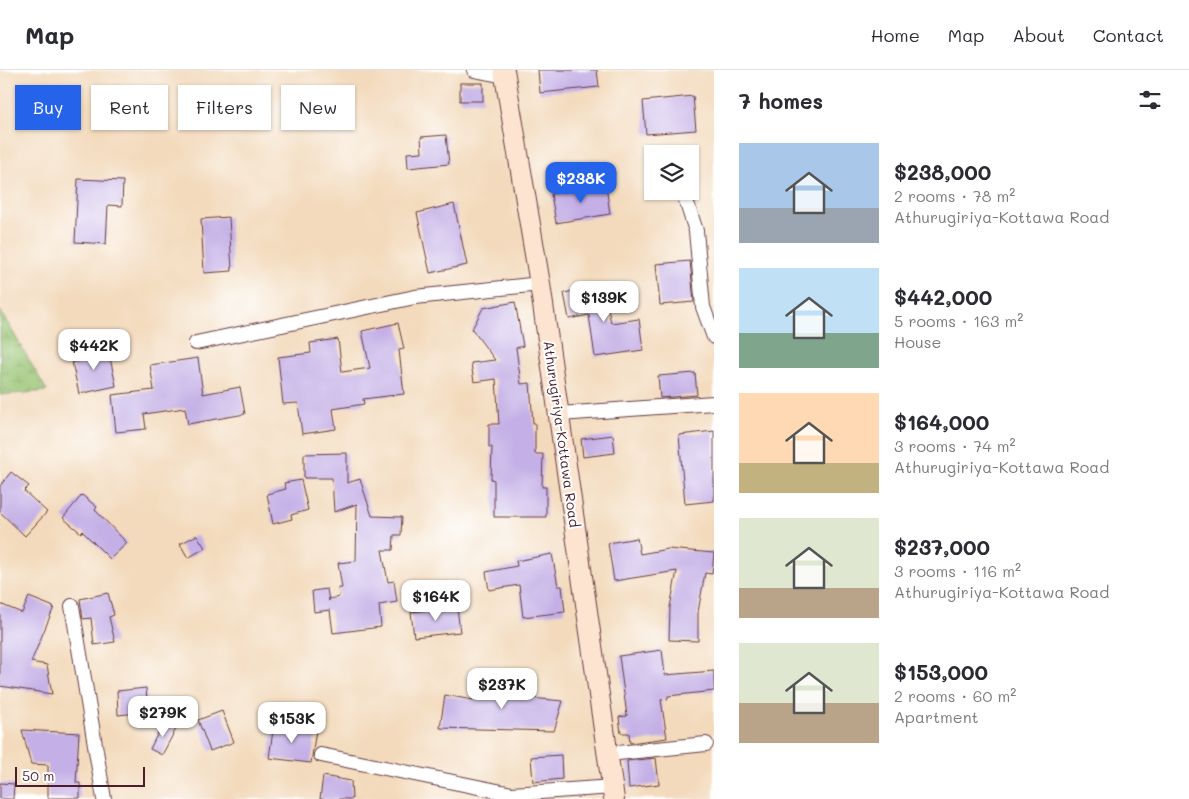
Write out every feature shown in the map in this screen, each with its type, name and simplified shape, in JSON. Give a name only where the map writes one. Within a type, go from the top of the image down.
[{"type":"main road","name":"Athurugiriya-Kottawa Road","points":[[505,73],[560,414],[613,793]]},
{"type":"street","points":[[474,70],[505,73]]},
{"type":"street","points":[[686,200],[696,231],[703,307],[714,337]]},
{"type":"street","points":[[196,343],[415,297],[540,284]]},
{"type":"street","points":[[560,414],[714,403]]},
{"type":"street","points":[[72,606],[104,799]]},
{"type":"street","points":[[608,754],[706,744]]},
{"type":"street","points":[[321,755],[512,794],[613,793]]},
{"type":"green space","points":[[0,310],[47,391],[0,395]]},
{"type":"building","points":[[538,70],[597,70],[599,87],[540,93]]},
{"type":"building","points":[[460,83],[483,83],[483,101],[460,101]]},
{"type":"building","points":[[693,96],[696,130],[646,134],[643,101]]},
{"type":"building","points":[[446,135],[449,164],[408,168],[407,153],[422,152],[421,137]]},
{"type":"building","points":[[78,179],[123,181],[122,206],[108,205],[106,244],[75,242]]},
{"type":"building","points":[[606,185],[610,214],[556,223],[551,194]]},
{"type":"building","points":[[454,204],[467,265],[430,273],[417,213]]},
{"type":"building","points":[[229,217],[232,271],[204,273],[201,219]]},
{"type":"building","points":[[690,261],[694,302],[660,305],[656,264]]},
{"type":"building","points":[[603,285],[611,323],[639,319],[643,350],[595,357],[589,315],[569,319],[564,293]]},
{"type":"building","points":[[515,302],[523,346],[516,348],[521,384],[530,383],[533,423],[535,423],[535,454],[543,454],[542,487],[546,487],[546,517],[494,517],[494,480],[491,479],[492,447],[489,447],[489,424],[499,424],[496,379],[474,382],[471,363],[495,360],[472,329],[483,308]]},
{"type":"building","points":[[398,323],[404,349],[399,350],[404,394],[363,399],[364,404],[333,409],[336,429],[302,434],[298,403],[283,404],[278,357],[311,353],[310,343],[338,339],[342,372],[370,368],[362,331]]},
{"type":"building","points":[[108,348],[116,386],[79,394],[72,362],[79,361],[77,355]]},
{"type":"building","points":[[198,358],[203,394],[240,387],[245,414],[188,424],[185,408],[144,414],[146,429],[116,432],[112,395],[154,390],[150,365]]},
{"type":"building","points":[[695,373],[697,395],[660,398],[658,376]]},
{"type":"building","points":[[714,431],[714,501],[685,504],[679,435]]},
{"type":"building","points":[[613,435],[615,453],[583,457],[581,439]]},
{"type":"building","points":[[347,453],[347,483],[360,479],[372,516],[402,517],[401,535],[394,535],[393,550],[382,550],[388,582],[394,581],[397,602],[379,605],[381,627],[333,633],[330,610],[314,612],[312,591],[327,589],[329,601],[329,599],[339,597],[338,588],[342,588],[338,563],[356,561],[357,504],[334,512],[332,478],[304,478],[304,454]]},
{"type":"building","points":[[11,472],[29,486],[24,491],[47,512],[25,536],[0,512],[0,486]]},
{"type":"building","points":[[301,480],[308,510],[291,515],[292,519],[273,524],[267,494],[286,489],[284,483]]},
{"type":"building","points":[[82,495],[97,507],[95,510],[127,543],[110,559],[82,531],[81,533],[63,518]]},
{"type":"building","points":[[197,535],[205,548],[188,558],[180,544]]},
{"type":"building","points":[[637,538],[640,554],[668,549],[714,553],[712,574],[705,573],[698,612],[698,641],[669,640],[670,607],[677,571],[614,581],[608,543]]},
{"type":"building","points":[[552,554],[558,586],[562,586],[565,612],[523,617],[519,585],[489,590],[486,572],[517,566],[516,561]]},
{"type":"building","points":[[108,593],[114,615],[109,617],[115,642],[94,645],[91,618],[83,619],[80,599]]},
{"type":"building","points":[[29,597],[54,607],[31,662],[47,665],[52,694],[0,686],[0,604],[22,613]]},
{"type":"building","points":[[457,607],[460,632],[414,637],[411,612]]},
{"type":"building","points":[[662,650],[665,675],[714,671],[714,691],[668,696],[668,699],[661,700],[667,738],[630,743],[629,733],[621,733],[619,717],[627,716],[619,656]]},
{"type":"building","points":[[500,681],[526,681],[530,698],[563,701],[554,731],[440,728],[445,695],[473,700],[476,691],[498,694]]},
{"type":"building","points":[[146,688],[148,712],[118,715],[117,691]]},
{"type":"building","points":[[222,711],[234,742],[210,751],[198,720]]},
{"type":"building","points":[[164,721],[177,727],[162,755],[150,749]]},
{"type":"building","points":[[274,724],[316,730],[311,763],[269,758]]},
{"type":"building","points":[[22,730],[79,733],[76,783],[80,783],[80,798],[48,798],[48,765],[31,764]]},
{"type":"building","points":[[561,755],[562,779],[533,782],[531,757]]},
{"type":"building","points":[[656,758],[659,784],[629,788],[627,761]]},
{"type":"building","points":[[323,776],[351,781],[352,799],[320,799]]},
{"type":"building","points":[[0,783],[14,784],[13,799],[0,799]]}]
